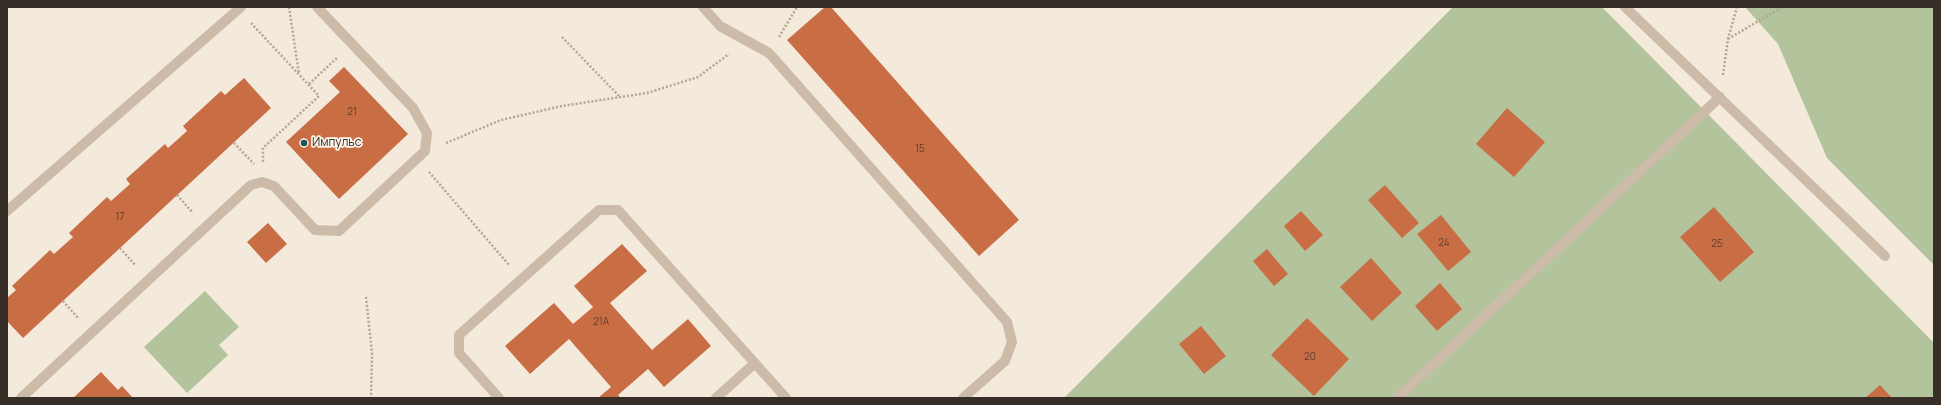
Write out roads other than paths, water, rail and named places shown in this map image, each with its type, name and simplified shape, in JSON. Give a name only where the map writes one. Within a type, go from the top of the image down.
[{"type":"street","points":[[21,398],[251,185],[262,178],[274,186],[315,230],[339,231],[425,151],[427,133],[413,108],[317,7]]},
{"type":"street","points":[[703,7],[720,26],[769,53],[1007,322],[1012,342],[1005,361],[963,398]]},
{"type":"street","points":[[1626,7],[1885,256]]},
{"type":"street","points":[[7,211],[240,8]]},
{"type":"street","points":[[1397,398],[1720,97]]},
{"type":"street","points":[[499,398],[459,353],[459,335],[599,210],[618,210],[786,398]]},
{"type":"street","points":[[716,398],[755,363]]},
{"type":"place","name":"Импульс","points":[[304,143]]}]
